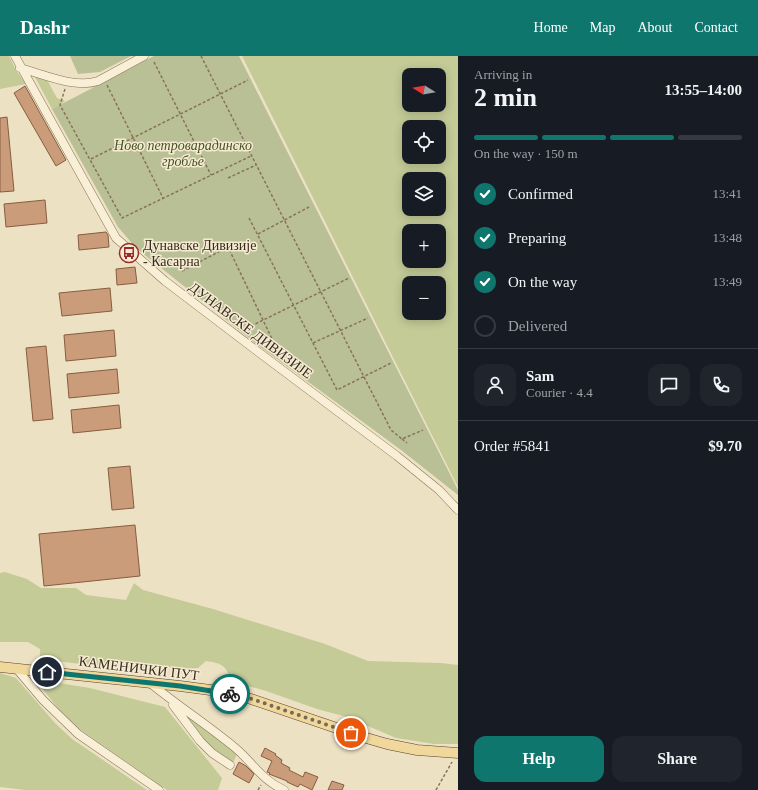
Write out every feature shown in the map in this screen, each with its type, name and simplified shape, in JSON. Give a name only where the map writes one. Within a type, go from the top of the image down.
[{"type":"main road","name":"КАМЕНИЧКИ ПУТ","points":[[0,666],[218,691],[252,699],[387,744],[456,756]]},
{"type":"street","name":"ДУНАВСКЕ ДИВИЗИЈЕ","points":[[15,56],[20,68],[116,238],[171,285],[257,352],[397,456],[439,490],[458,510]]},
{"type":"street","points":[[20,68],[67,81],[89,84],[98,81],[144,56]]},
{"type":"street","points":[[16,668],[43,700],[78,734],[159,790]]},
{"type":"street","points":[[150,683],[219,734],[239,751],[260,774],[275,786],[284,790]]},
{"type":"street","points":[[166,696],[208,749],[230,765]]},
{"type":"path","points":[[202,56],[391,430],[407,443]]},
{"type":"path","points":[[154,62],[210,176]]},
{"type":"path","points":[[91,159],[248,80]]},
{"type":"path","points":[[67,81],[60,105],[91,159],[122,218],[252,156]]},
{"type":"path","points":[[106,85],[163,198]]},
{"type":"path","points":[[228,178],[256,165]]},
{"type":"path","points":[[258,234],[309,207]]},
{"type":"path","points":[[249,218],[337,390],[391,363]]},
{"type":"path","points":[[182,271],[228,247],[274,343]]},
{"type":"path","points":[[251,326],[349,278]]},
{"type":"path","points":[[313,343],[368,318]]},
{"type":"path","points":[[402,439],[423,430]]},
{"type":"path","points":[[436,790],[456,756]]},
{"type":"green space","points":[[0,56],[9,56],[16,70],[26,84],[0,89]]},
{"type":"green space","points":[[70,56],[131,56],[100,72],[78,74]]},
{"type":"green space","name":"Ново петроварадинско гробље","points":[[154,56],[239,56],[458,490],[458,495],[401,450],[258,345],[136,248],[118,227],[52,109]]},
{"type":"green space","points":[[242,56],[458,56],[458,487]]},
{"type":"green space","points":[[34,75],[46,78],[57,98],[65,101],[52,109]]},
{"type":"green space","points":[[5,572],[27,579],[41,588],[76,588],[86,595],[126,600],[134,583],[143,590],[213,609],[325,644],[368,661],[441,663],[458,665],[458,744],[434,744],[396,738],[347,717],[317,709],[266,691],[252,687],[240,686],[230,679],[225,668],[219,664],[211,662],[206,661],[198,668],[180,669],[157,665],[141,671],[116,664],[105,667],[40,659],[40,649],[28,642],[0,642],[0,573]]},
{"type":"green space","points":[[0,673],[16,678],[55,723],[72,739],[147,790],[25,790],[0,787]]},
{"type":"green space","points":[[39,680],[90,688],[165,707],[222,778],[218,790],[167,790],[78,728],[60,711],[37,682]]},
{"type":"green space","points":[[181,710],[237,754],[233,763],[207,744]]},
{"type":"building","points":[[25,86],[66,160],[56,166],[14,93]]},
{"type":"building","points":[[7,117],[14,191],[0,192],[0,118]]},
{"type":"building","points":[[45,200],[47,223],[6,227],[4,204]]},
{"type":"building","points":[[106,232],[108,235],[109,247],[79,250],[78,235]]},
{"type":"building","points":[[135,267],[137,283],[117,285],[116,269]]},
{"type":"building","points":[[110,288],[112,311],[62,316],[59,293]]},
{"type":"building","points":[[114,330],[116,356],[66,361],[64,335]]},
{"type":"building","points":[[46,346],[53,419],[33,421],[26,348]]},
{"type":"building","points":[[117,369],[119,393],[69,398],[67,374]]},
{"type":"building","points":[[119,405],[121,428],[73,433],[71,410]]},
{"type":"building","points":[[130,466],[134,508],[112,510],[108,468]]},
{"type":"building","points":[[135,525],[140,576],[44,586],[39,534]]},
{"type":"building","points":[[265,748],[276,754],[275,755],[282,760],[281,763],[290,768],[289,770],[303,777],[305,772],[318,777],[312,790],[300,784],[298,787],[269,774],[270,773],[267,772],[272,761],[261,756]]},
{"type":"building","points":[[239,762],[246,766],[254,774],[249,783],[233,774]]},
{"type":"building","points":[[332,781],[344,785],[342,790],[328,790]]},
{"type":"way so far","points":[[230,694],[252,699],[351,733]]},
{"type":"place","name":"Дунавске Дивизије - Касарна","points":[[129,253]]},
{"type":"route","points":[[47,672],[180,686],[230,694]]}]
